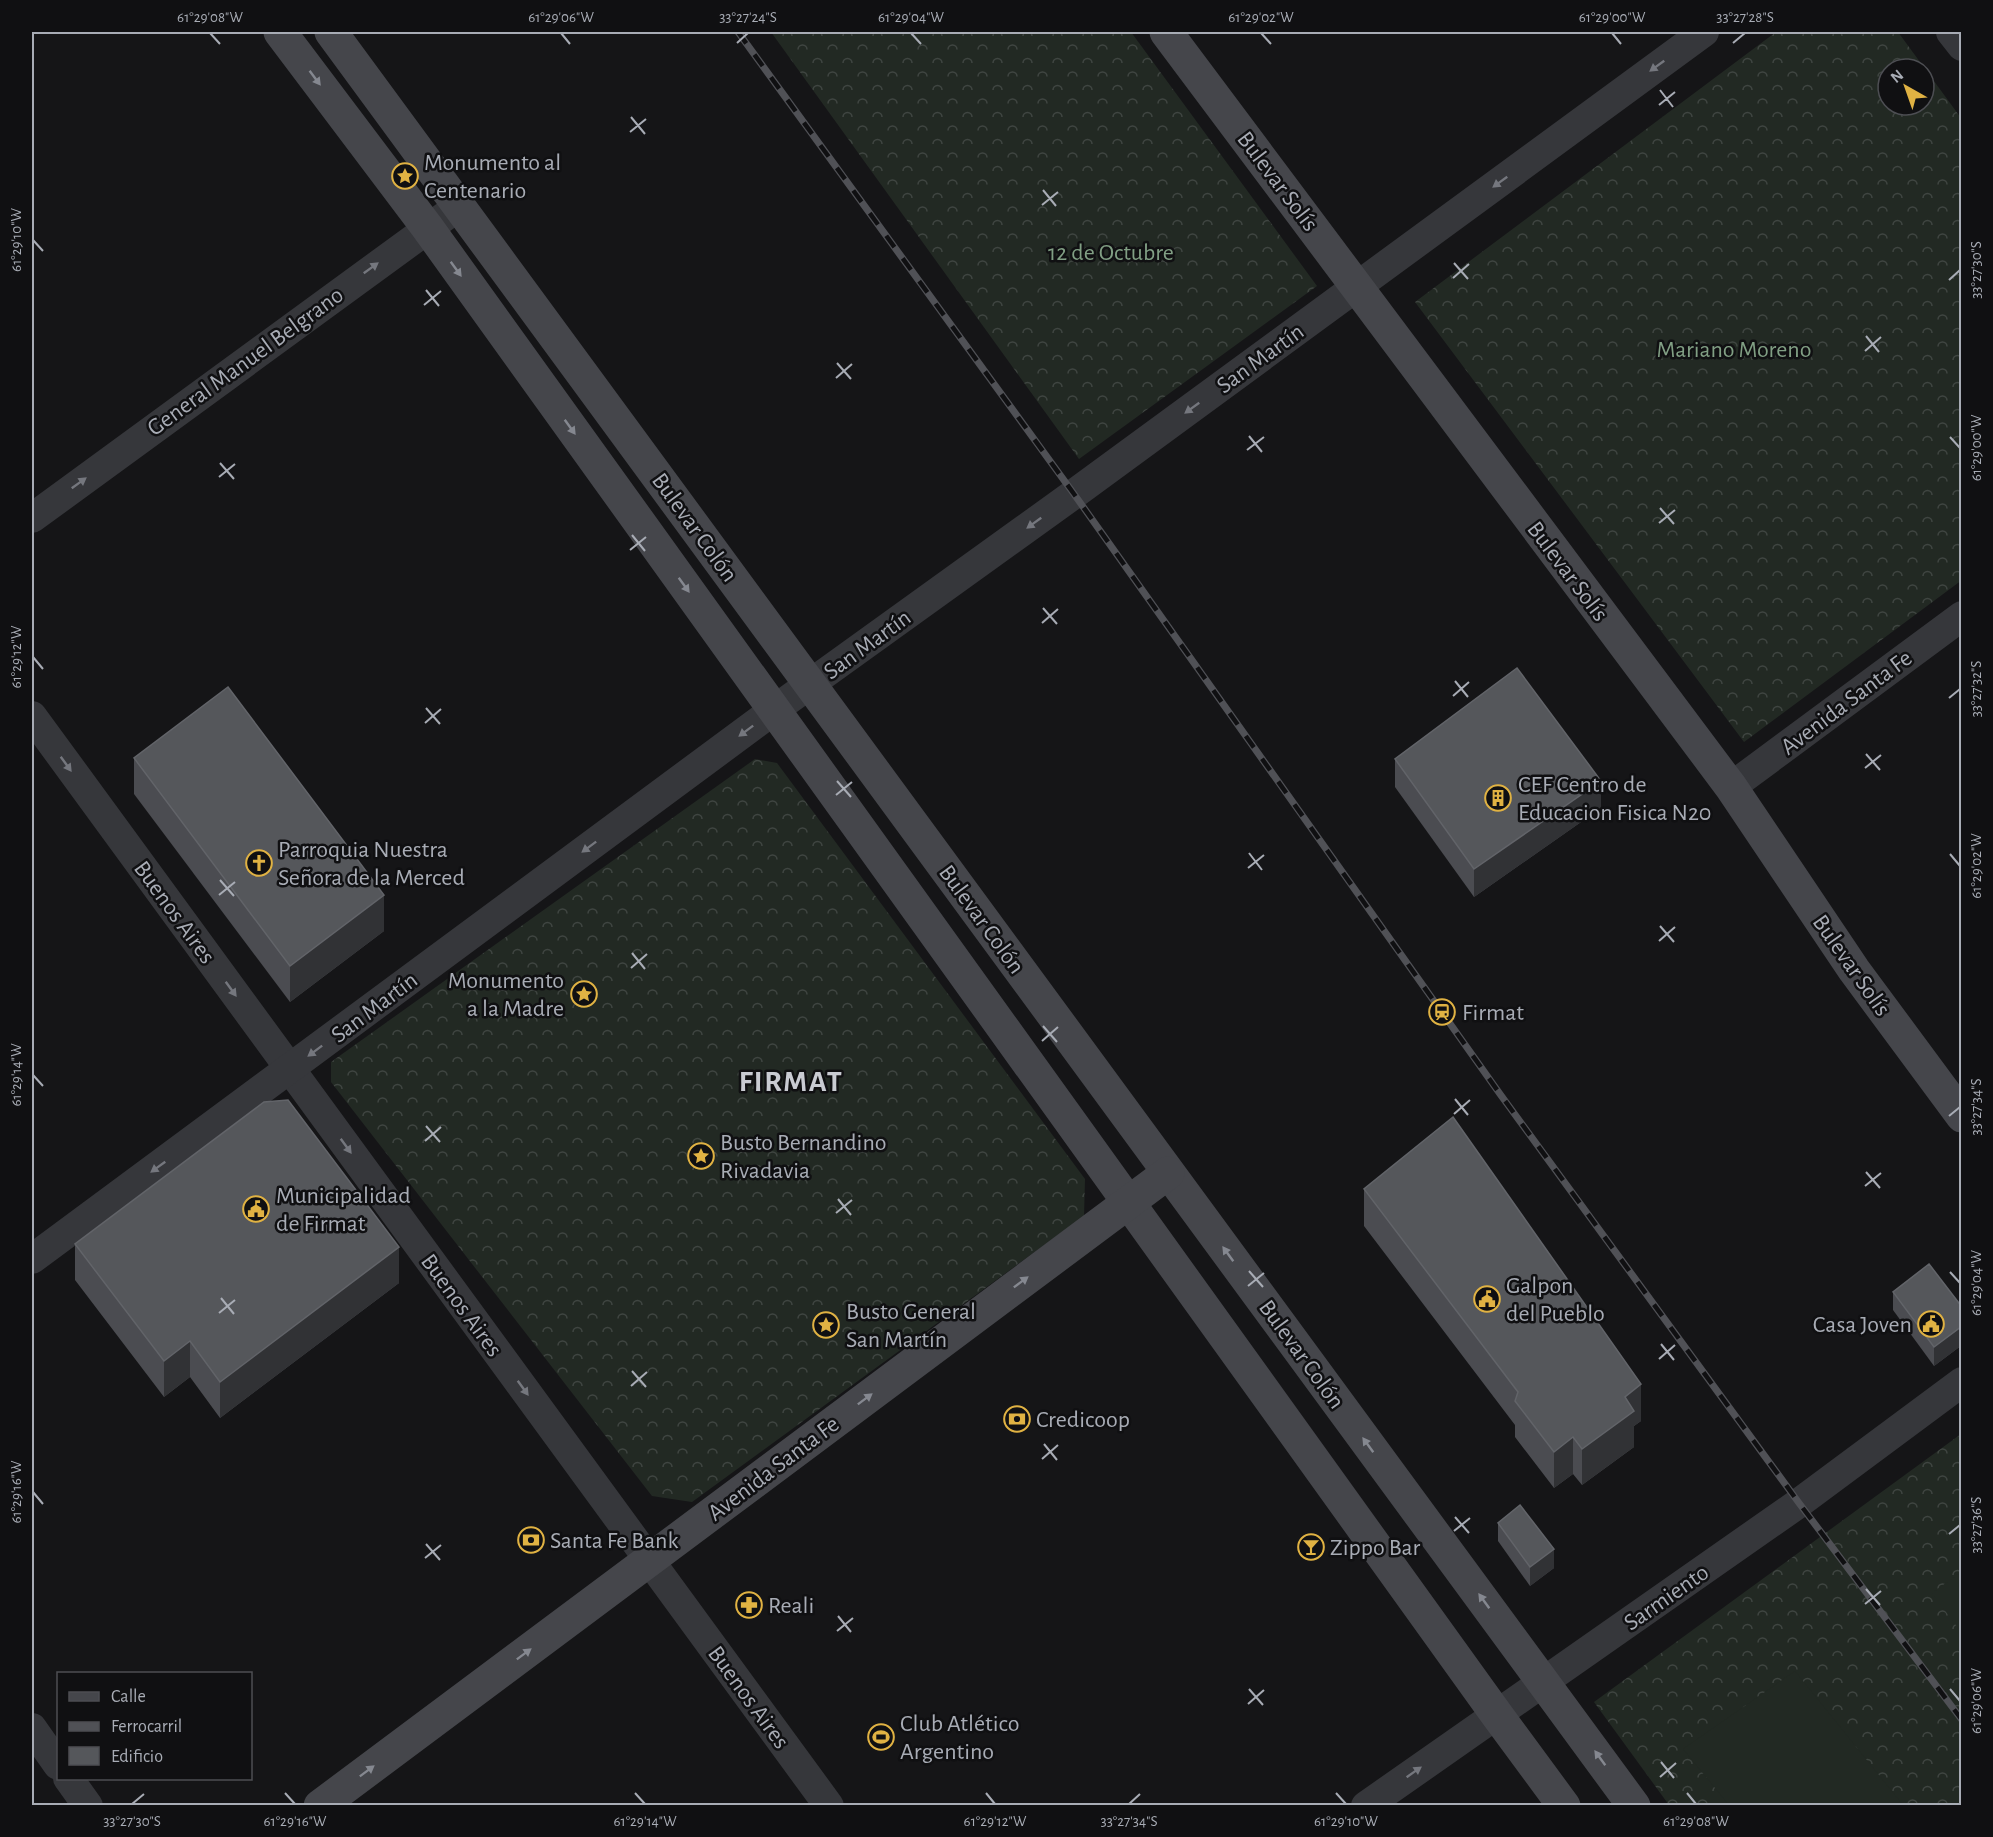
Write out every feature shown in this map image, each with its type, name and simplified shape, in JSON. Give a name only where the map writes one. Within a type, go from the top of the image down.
[{"type":"main road","name":"Bulevar Colón","points":[[280,32],[427,227],[1564,1806]]},
{"type":"main road","name":"Bulevar Colón","points":[[331,32],[1634,1806]]},
{"type":"main road","name":"Bulevar Solís","points":[[1166,32],[1731,787],[1854,970],[1962,1116]]},
{"type":"main road","name":"Avenida Santa Fe","points":[[320,1806],[1168,1173]]},
{"type":"street","name":"San Martín","points":[[32,1259],[774,710],[1358,287],[1704,32]]},
{"type":"street","points":[[1951,32],[1962,46]]},
{"type":"street","name":"General Manuel Belgrano","points":[[32,518],[427,227],[459,206]]},
{"type":"street","name":"Avenida Santa Fe","points":[[1731,787],[1962,616]]},
{"type":"street","name":"Buenos Aires","points":[[32,716],[829,1806]]},
{"type":"street","name":"Sarmiento","points":[[1366,1806],[1799,1503],[1962,1382]]},
{"type":"street","points":[[32,1728],[57,1764]]},
{"type":"street","points":[[69,1780],[88,1806]]},
{"type":"green space","name":"12 de Octubre","points":[[771,32],[1131,32],[1317,286],[1079,459]]},
{"type":"green space","name":"Mariano Moreno","points":[[1776,32],[1898,32],[1916,57],[1876,57],[1876,117],[1936,117],[1936,84],[1961,118],[1962,580],[1744,742],[1415,302]]},
{"type":"green space","points":[[755,759],[777,763],[1085,1179],[1084,1216],[692,1502],[652,1496],[331,1082],[331,1062]]},
{"type":"green space","points":[[1961,1434],[1961,1805],[1669,1805],[1594,1702]]},
{"type":"green space","points":[[1961,1572],[1961,1632],[1932,1593]]},
{"type":"green space","points":[[1795,1671],[1903,1805],[1729,1805],[1683,1749]]},
{"type":"building","name":"CEF Centro de Educacion Fisica N20","points":[[1517,668],[1601,781],[1474,869],[1395,759]]},
{"type":"building","name":"Parroquia Nuestra Señora de la Merced","points":[[228,687],[384,895],[290,966],[134,758]]},
{"type":"building","name":"Municipalidad de Firmat","points":[[288,1100],[399,1247],[220,1382],[190,1341],[164,1361],[75,1244],[264,1102]]},
{"type":"building","name":"Galpon del Pueblo","points":[[1453,1117],[1641,1384],[1625,1397],[1634,1411],[1582,1449],[1573,1437],[1554,1452],[1515,1401],[1518,1392],[1364,1189]]},
{"type":"building","name":"Casa Joven","points":[[1929,1264],[1962,1307],[1962,1326],[1934,1347],[1893,1292]]},
{"type":"building","points":[[1520,1505],[1554,1549],[1530,1567],[1498,1523]]},
{"type":"railway","points":[[738,32],[1074,494],[1500,1094],[1799,1503],[1962,1720]]},
{"type":"place","name":"Monumento al Centenario","points":[[405,176]]},
{"type":"place","name":"CEF Centro de Educacion Fisica N20","points":[[1498,798]]},
{"type":"place","name":"Parroquia Nuestra Señora de la Merced","points":[[259,863]]},
{"type":"place","name":"Monumento a la Madre","points":[[584,994]]},
{"type":"place","name":"Firmat","points":[[1442,1012]]},
{"type":"place","name":"Busto Bernandino Rivadavia","points":[[701,1156]]},
{"type":"place","name":"Municipalidad de Firmat","points":[[256,1209]]},
{"type":"place","name":"Galpon del Pueblo","points":[[1487,1299]]},
{"type":"place","name":"Casa Joven","points":[[1931,1324]]},
{"type":"place","name":"Busto General San Martín","points":[[826,1325]]},
{"type":"place","name":"Credicoop","points":[[1017,1419]]},
{"type":"place","name":"Santa Fe Bank","points":[[531,1540]]},
{"type":"place","name":"Zippo Bar","points":[[1311,1547]]},
{"type":"place","name":"Reali","points":[[749,1605]]},
{"type":"place","name":"Club Atlético Argentino","points":[[881,1737]]},
{"type":"district","name":"FIRMAT","points":[[791,1081]]}]
